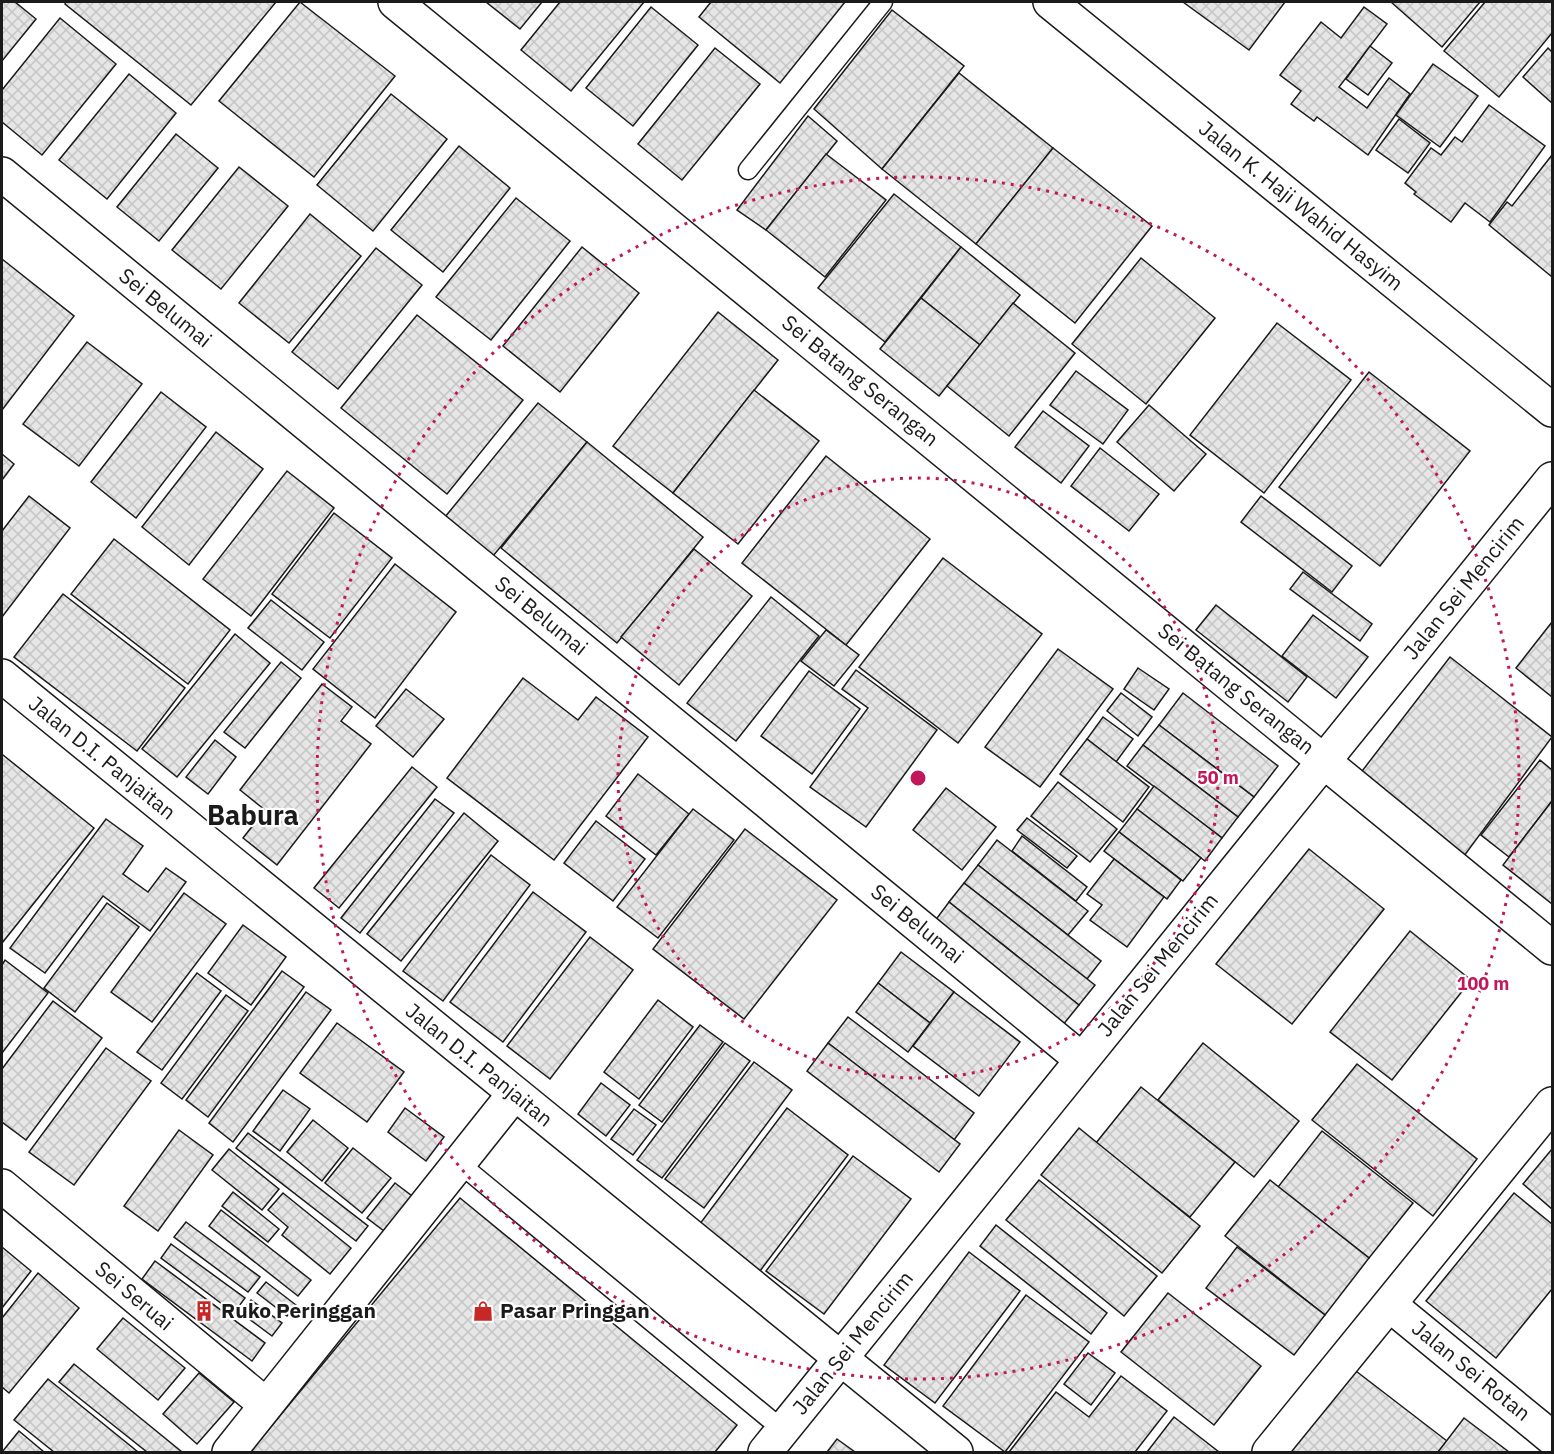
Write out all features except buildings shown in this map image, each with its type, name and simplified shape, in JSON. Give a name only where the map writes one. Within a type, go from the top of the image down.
[{"type":"street","name":"Sei Batang Serangan","points":[[395,2],[1552,948]]},
{"type":"street","name":"Jalan K. Haji Wahid Hasyim","points":[[1050,2],[1552,410]]},
{"type":"street","name":"Sei Belumai","points":[[2,174],[1081,1059]]},
{"type":"street","name":"Jalan Sei Mencirim","points":[[774,1441],[1552,479]]},
{"type":"street","name":"Jalan D.I. Panjaitan","points":[[2,676],[956,1452]]},
{"type":"street","points":[[228,1452],[514,1094]]},
{"type":"street","points":[[1269,1452],[1552,1104]]},
{"type":"street","name":"Sei Seruai","points":[[2,1186],[266,1405]]},
{"type":"street","name":"Jalan Sei Rotan","points":[[1389,1305],[1552,1438]]},
{"type":"lane","points":[[748,170],[883,2]]},
{"type":"lane","points":[[459,1163],[774,1441]]},
{"type":"place","name":"Ruko Peringgan","points":[[204,1311]]},
{"type":"place","name":"Pasar Pringgan","points":[[483,1311]]},
{"type":"district","name":"Babura","points":[[253,816]]}]
